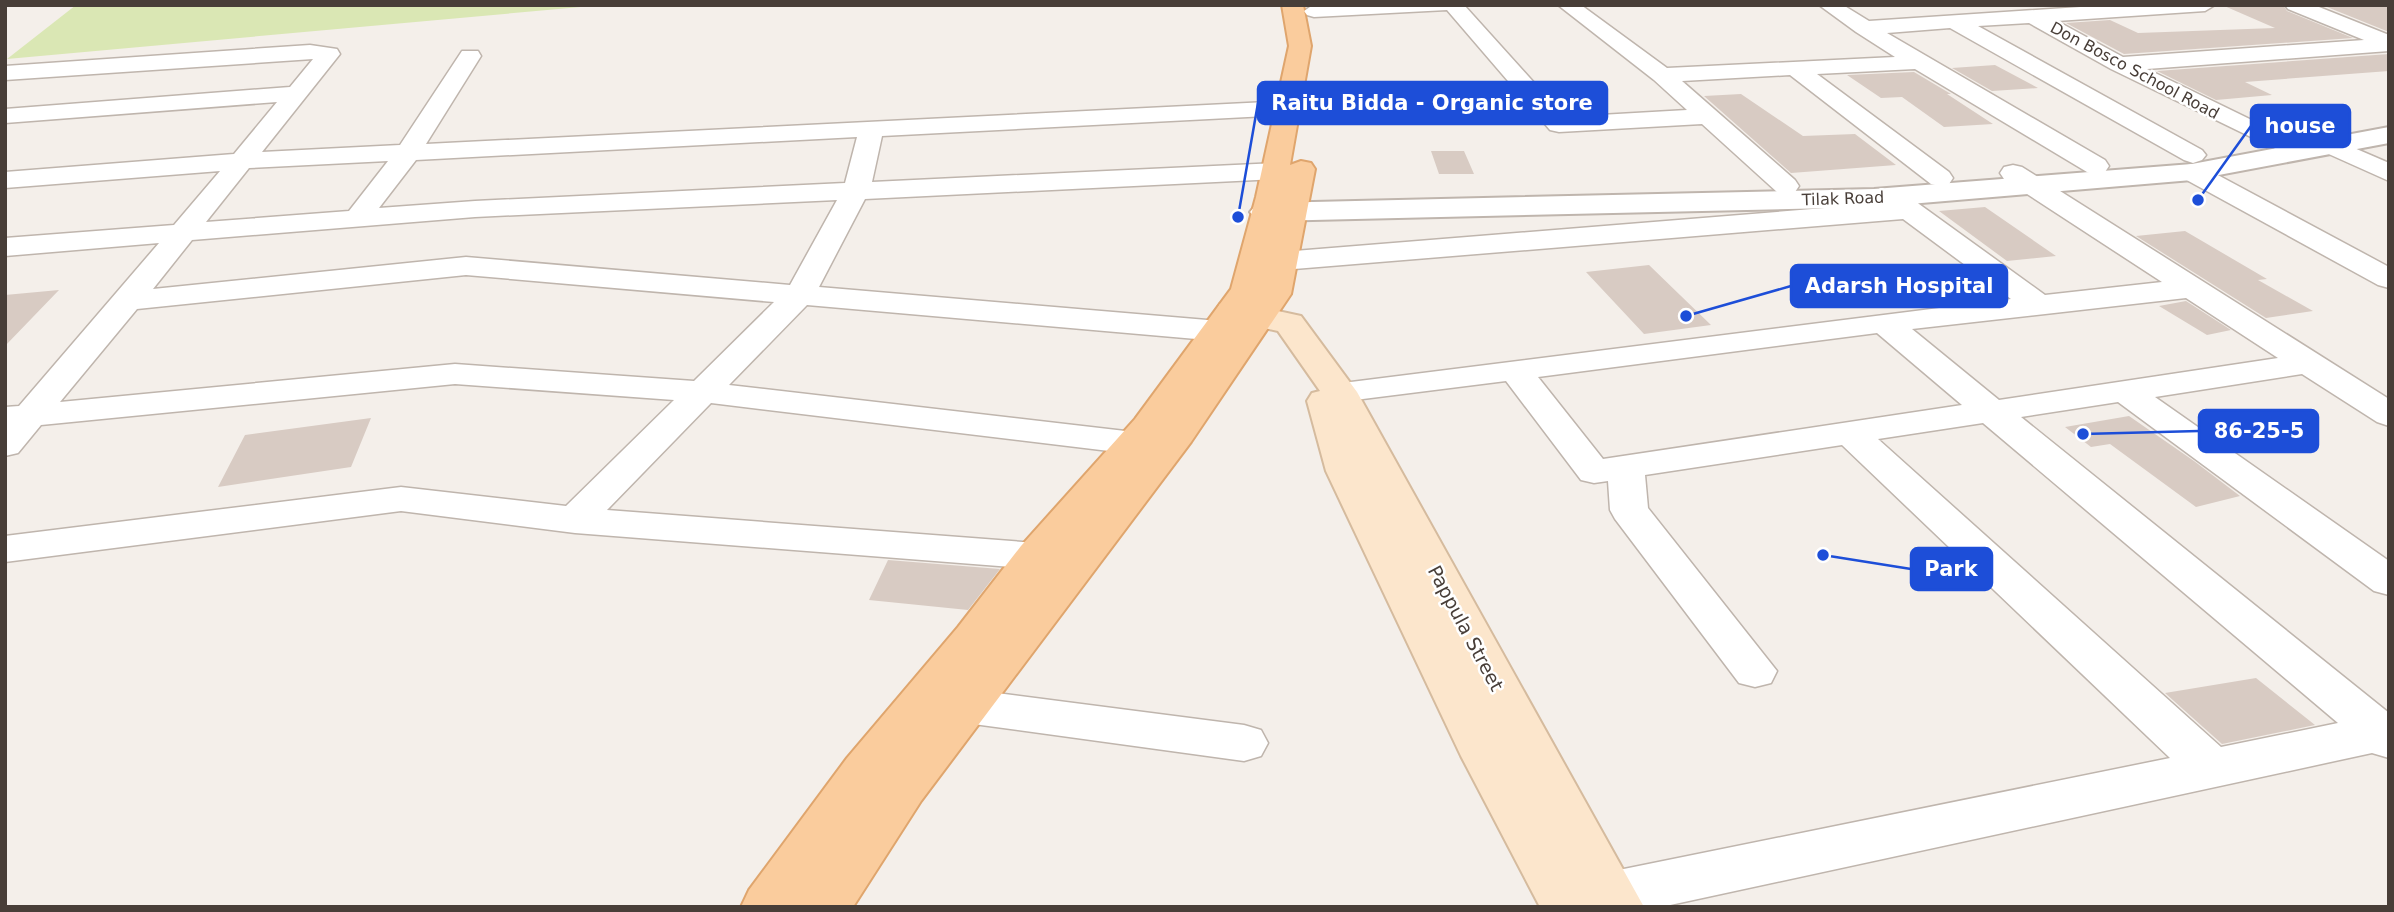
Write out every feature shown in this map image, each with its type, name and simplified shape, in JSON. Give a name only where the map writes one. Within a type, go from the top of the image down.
[{"type":"main road","points":[[769,907],[865,772],[974,638],[1036,556],[1237,320],[1275,293],[1282,261],[1280,198],[1288,107],[1306,7]]},
{"type":"main road","points":[[822,907],[904,786],[1178,435],[1237,320],[1280,198],[1320,47],[1306,7]]},
{"type":"main road","name":"Pappula Street","points":[[1237,320],[1289,323],[1339,392],[1598,903]]},
{"type":"main road","name":"Pappula Street","points":[[1311,352],[1346,471],[1486,756],[1598,903]]},
{"type":"street","points":[[1306,7],[1443,5]]},
{"type":"street","points":[[1453,5],[1559,125],[1708,116]]},
{"type":"street","points":[[1568,5],[1662,75],[1786,186]]},
{"type":"street","points":[[1829,5],[1919,62],[2096,166]]},
{"type":"street","name":"Don Bosco School Road","points":[[2013,5],[2119,64],[2296,151]]},
{"type":"street","points":[[1863,28],[2205,5]]},
{"type":"street","points":[[2295,5],[2389,43]]},
{"type":"street","points":[[2343,5],[2389,22]]},
{"type":"street","points":[[1956,23],[2389,279]]},
{"type":"street","points":[[2119,64],[2389,43]]},
{"type":"street","points":[[5,73],[310,52],[329,54],[127,301],[18,416],[5,445]]},
{"type":"street","points":[[359,216],[407,154],[470,56]]},
{"type":"street","points":[[1662,75],[1919,62]]},
{"type":"street","points":[[1793,67],[1940,178]]},
{"type":"street","points":[[5,116],[298,93]]},
{"type":"street","points":[[5,180],[243,161],[871,131],[1288,107]]},
{"type":"street","name":"Tilak Road","points":[[1280,198],[1902,203],[2096,166],[2193,164],[2266,138],[2389,118]]},
{"type":"street","points":[[575,520],[801,293],[857,190],[871,131]]},
{"type":"street","name":"Tilak Road","points":[[1280,198],[1689,185],[1786,186],[1940,178],[2024,180],[2193,164],[2331,146],[2389,135]]},
{"type":"street","points":[[2331,146],[2389,173]]},
{"type":"street","points":[[2024,180],[2389,415]]},
{"type":"street","points":[[5,247],[359,216],[857,190],[1280,198]]},
{"type":"street","points":[[1282,261],[1902,203],[2040,306]]},
{"type":"street","points":[[127,301],[466,266],[801,293],[1237,320]]},
{"type":"street","points":[[1339,392],[1884,323],[2193,288]]},
{"type":"street","points":[[1884,323],[2386,735]]},
{"type":"street","points":[[1515,370],[1594,472],[2309,363]]},
{"type":"street","points":[[18,416],[455,374],[702,392],[1134,443]]},
{"type":"street","points":[[2126,392],[2389,581]]},
{"type":"street","points":[[1850,433],[2212,768]]},
{"type":"street","points":[[1626,467],[1629,510],[1755,671]]},
{"type":"street","points":[[5,548],[401,499],[575,520],[1036,556]]},
{"type":"street","points":[[965,706],[1244,743]]},
{"type":"street","points":[[1598,903],[2212,768],[2386,735]]},
{"type":"green space","points":[[76,5],[591,5],[592,6],[7,59]]},
{"type":"building","points":[[2222,5],[2283,5],[2287,11],[2353,38],[2124,54],[2066,23],[2110,20],[2138,33],[2275,28]]},
{"type":"building","points":[[2322,5],[2389,5],[2389,32]]},
{"type":"building","points":[[2389,54],[2389,71],[2245,82],[2272,95],[2216,100],[2157,71]]},
{"type":"building","points":[[1995,65],[2038,88],[1992,91],[1952,68]]},
{"type":"building","points":[[1914,72],[1993,124],[1944,127],[1902,97],[1881,98],[1847,75]]},
{"type":"building","points":[[1741,94],[1803,136],[1855,134],[1896,165],[1791,173],[1704,96]]},
{"type":"building","points":[[1431,151],[1464,151],[1474,174],[1439,174]]},
{"type":"building","points":[[1985,207],[2056,256],[2007,261],[1939,211]]},
{"type":"building","points":[[2185,231],[2267,279],[2258,280],[2313,311],[2266,318],[2136,236]]},
{"type":"building","points":[[1649,265],[1711,325],[1644,334],[1586,272]]},
{"type":"building","points":[[59,290],[5,346],[5,295]]},
{"type":"building","points":[[2186,301],[2231,330],[2207,335],[2159,306]]},
{"type":"building","points":[[2129,416],[2240,496],[2196,507],[2110,444],[2091,447],[2065,427]]},
{"type":"building","points":[[371,418],[351,467],[218,487],[245,435]]},
{"type":"building","points":[[888,560],[1000,569],[968,610],[869,600]]},
{"type":"building","points":[[2256,678],[2315,725],[2222,744],[2165,693]]},
{"type":"place","name":"house","points":[[2198,200]]},
{"type":"place","name":"Raitu Bidda - Organic store","points":[[1238,217]]},
{"type":"place","name":"Adarsh Hospital","points":[[1686,316]]},
{"type":"place","name":"86-25-5","points":[[2083,434]]},
{"type":"place","name":"Park","points":[[1823,555]]}]
